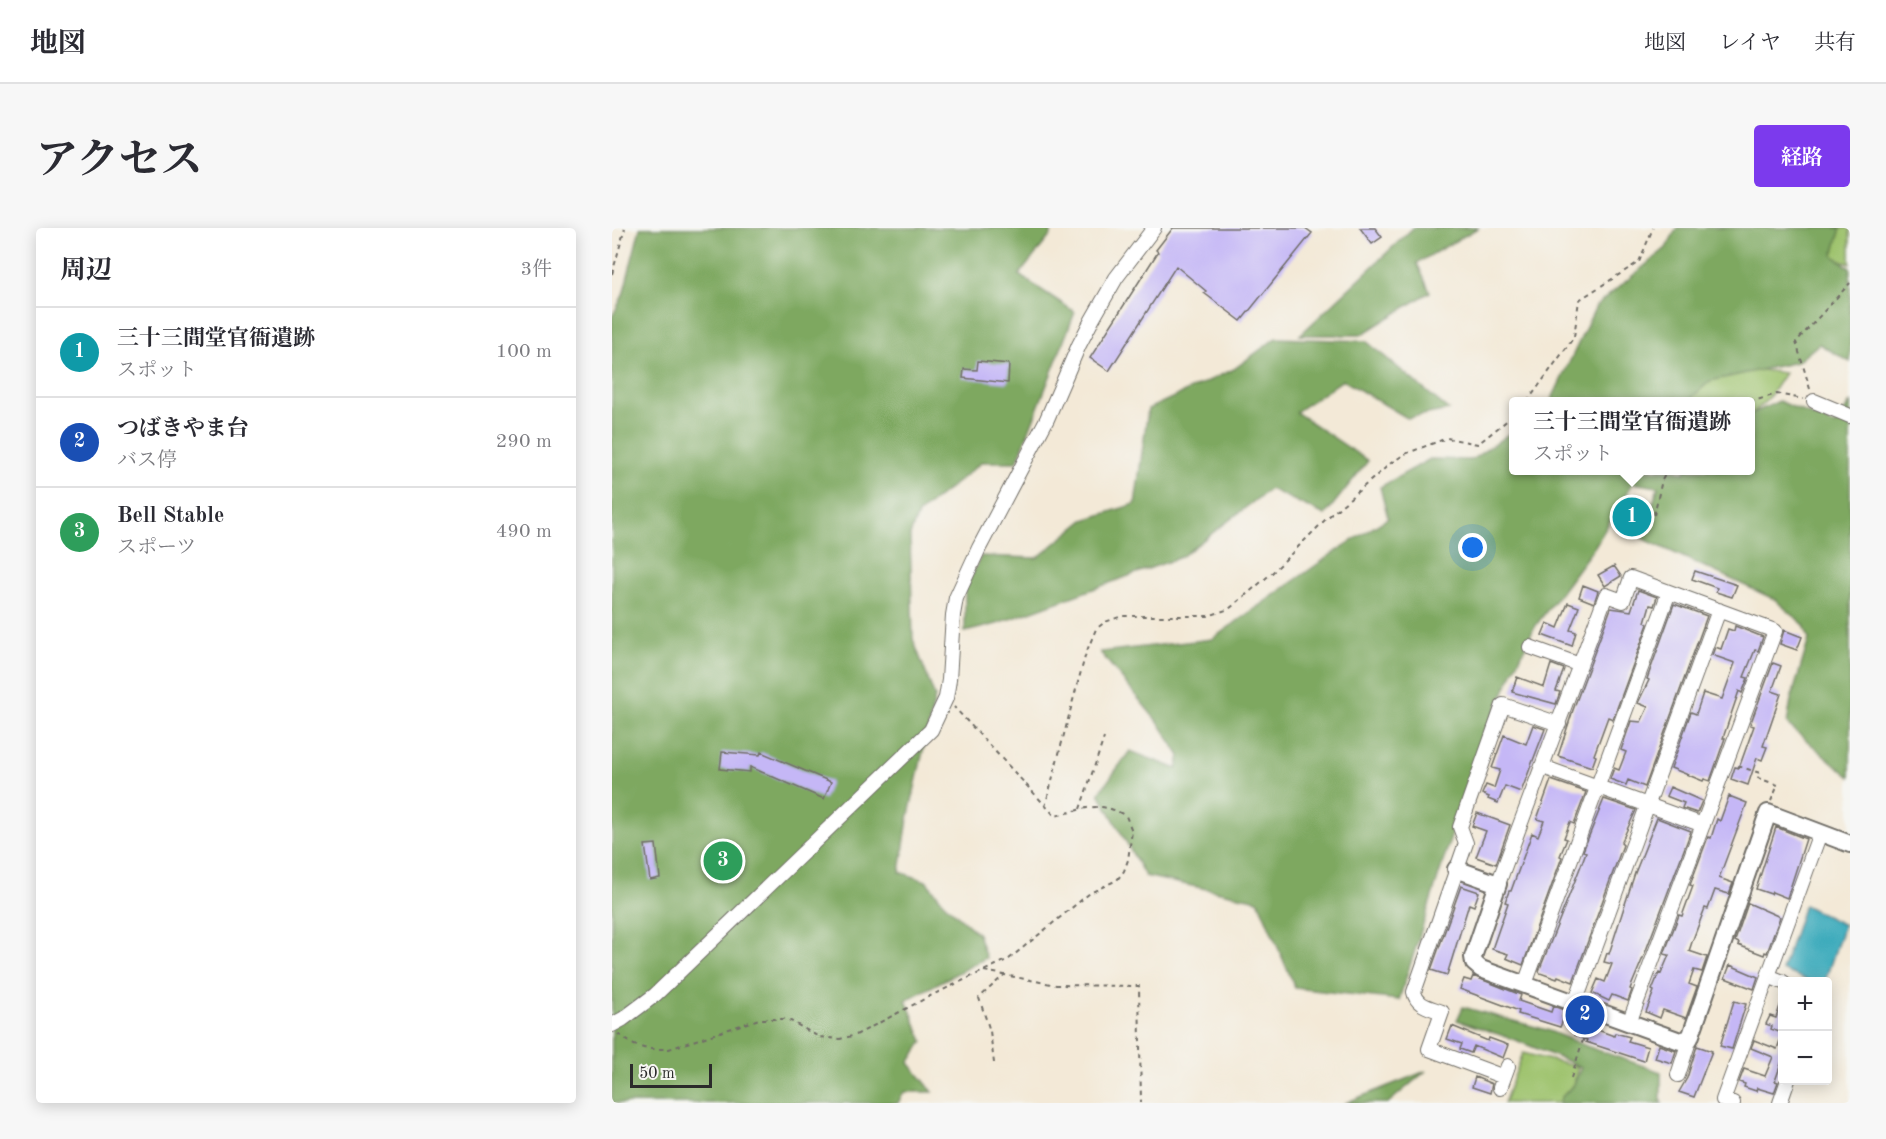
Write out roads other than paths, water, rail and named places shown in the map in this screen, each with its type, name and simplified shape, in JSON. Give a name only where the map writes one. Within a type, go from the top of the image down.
[{"type":"street","points":[[612,1027],[654,994],[931,730],[946,699],[950,680],[956,598],[984,538],[1047,419],[1092,320],[1116,278],[1154,228]]},
{"type":"street","points":[[1814,401],[1850,416]]},
{"type":"street","points":[[1629,1023],[1775,631],[1630,578],[1623,601],[1606,595],[1473,957],[1474,963],[1481,969],[1525,984],[1593,1010],[1629,1023],[1680,1041],[1690,1038]]},
{"type":"street","points":[[1525,984],[1669,592]]},
{"type":"street","points":[[1575,1003],[1719,610]]},
{"type":"street","points":[[1530,647],[1580,665]]},
{"type":"street","points":[[1504,1077],[1429,1048],[1442,1012],[1416,1001],[1413,992],[1466,843],[1460,827],[1503,705],[1559,724]]},
{"type":"street","points":[[1543,767],[1703,825]]},
{"type":"street","points":[[1678,1075],[1768,813],[1850,844]]},
{"type":"street","points":[[1733,1103],[1723,1100],[1820,833]]},
{"type":"street","points":[[1456,869],[1498,884]]},
{"type":"street","points":[[1768,976],[1778,979]]},
{"type":"street","points":[[1780,1103],[1786,1085]]},
{"type":"water","points":[[1804,905],[1844,925],[1826,977],[1799,977],[1782,970]]},
{"type":"place","name":"三十三間堂官衙遺跡","points":[[1632,517]]},
{"type":"place","name":"Bell Stable","points":[[723,861]]},
{"type":"place","name":"つばきやま台","points":[[1585,1015]]}]
